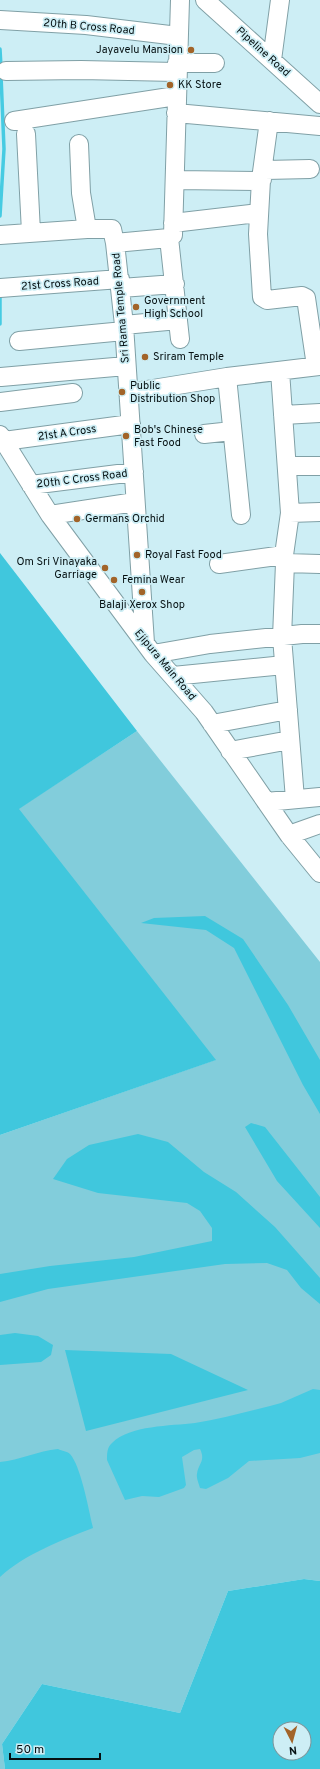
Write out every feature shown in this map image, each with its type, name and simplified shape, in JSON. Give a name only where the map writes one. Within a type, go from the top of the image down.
[{"type":"street","points":[[180,0],[176,104],[176,180],[171,231],[180,339]]},
{"type":"street","name":"Pipeline Road","points":[[205,0],[320,104]]},
{"type":"street","points":[[272,60],[280,0]]},
{"type":"street","name":"20th B Cross Road","points":[[0,20],[86,25],[178,36]]},
{"type":"street","points":[[6,71],[177,67],[215,63]]},
{"type":"street","points":[[31,232],[20,128],[176,104],[269,121],[320,126]]},
{"type":"street","points":[[128,393],[227,377],[318,366],[306,298],[302,296],[267,300],[262,297],[258,213],[261,176],[269,121]]},
{"type":"street","points":[[79,144],[81,193],[87,229]]},
{"type":"street","points":[[261,176],[265,170],[310,169]]},
{"type":"street","points":[[176,180],[261,176]]},
{"type":"street","name":"Sri Rama Temple Road","points":[[149,649],[135,502],[124,328],[115,243],[258,213]]},
{"type":"street","points":[[0,235],[87,229],[112,230],[115,243]]},
{"type":"street","name":"21st Cross Road","points":[[3,288],[120,284],[175,284]]},
{"type":"street","points":[[19,341],[178,320]]},
{"type":"street","points":[[1,378],[126,366]]},
{"type":"street","points":[[280,371],[288,466],[290,513],[285,559],[282,637],[295,799]]},
{"type":"street","points":[[227,377],[240,515]]},
{"type":"street","points":[[0,402],[73,393]]},
{"type":"street","points":[[283,415],[320,413]]},
{"type":"street","name":"21st A Cross","points":[[2,438],[131,424]]},
{"type":"street","points":[[204,434],[232,431]]},
{"type":"street","name":"Ejipura Main Road","points":[[2,438],[50,515],[149,649],[212,724],[289,834],[319,869]]},
{"type":"street","points":[[288,466],[320,466]]},
{"type":"street","name":"20th C Cross Road","points":[[31,485],[134,472]]},
{"type":"street","points":[[50,515],[135,502]]},
{"type":"street","points":[[290,513],[320,512]]},
{"type":"street","points":[[219,564],[285,559],[320,564]]},
{"type":"street","points":[[149,649],[320,634]]},
{"type":"street","points":[[173,676],[284,664]]},
{"type":"street","points":[[212,724],[288,710]]},
{"type":"street","points":[[230,751],[290,740]]},
{"type":"street","points":[[266,802],[320,796]]},
{"type":"street","points":[[289,834],[320,824]]},
{"type":"shaded area","points":[[0,553],[137,731],[19,809],[216,1060],[0,1135]]},
{"type":"shaded area","points":[[137,731],[320,962],[320,1581],[304,1579],[228,1591],[180,1713],[42,1684],[2,1744],[5,1769],[0,1769],[0,1135],[215,1060],[18,809]]},
{"type":"shaded area","points":[[205,916],[243,939],[288,1005],[320,1060],[320,1114],[303,1085],[234,948],[206,930],[141,923],[154,918]]},
{"type":"shaded area","points":[[251,1123],[265,1127],[320,1197],[320,1228],[277,1181],[245,1127]]},
{"type":"shaded area","points":[[138,1134],[168,1142],[204,1172],[236,1192],[275,1227],[320,1278],[320,1304],[301,1288],[287,1270],[267,1263],[225,1264],[48,1289],[0,1302],[0,1274],[50,1266],[134,1257],[212,1241],[212,1228],[200,1211],[187,1203],[98,1193],[53,1179],[67,1159],[89,1145]]},
{"type":"shaded area","points":[[15,1333],[38,1336],[53,1345],[51,1355],[41,1362],[0,1365],[0,1335]]},
{"type":"shaded area","points":[[65,1350],[171,1354],[248,1390],[86,1431]]},
{"type":"shaded area","points":[[313,1389],[320,1390],[320,1453],[300,1458],[249,1461],[228,1478],[206,1489],[200,1488],[197,1477],[202,1460],[202,1453],[200,1449],[194,1450],[182,1457],[186,1485],[184,1488],[159,1497],[142,1496],[125,1500],[107,1460],[109,1446],[120,1437],[151,1427],[195,1423],[270,1406],[281,1403]]},
{"type":"shaded area","points":[[58,1449],[70,1454],[78,1468],[93,1528],[32,1555],[21,1561],[0,1577],[0,1462]]},
{"type":"shaded area","points":[[304,1579],[320,1581],[320,1769],[5,1769],[2,1744],[42,1684],[180,1713],[228,1591]]},
{"type":"waterway","points":[[0,49],[1,67]]},
{"type":"waterway","points":[[0,216],[4,149],[1,75]]},
{"type":"waterway","points":[[0,293],[0,324]]},
{"type":"place","name":"Jayavelu Mansion","points":[[191,50]]},
{"type":"place","name":"KK Store","points":[[170,85]]},
{"type":"place","name":"Government High School","points":[[136,307]]},
{"type":"place","name":"Sriram Temple","points":[[145,357]]},
{"type":"place","name":"Public Distribution Shop","points":[[122,392]]},
{"type":"place","name":"Bob's Chinese Fast Food","points":[[126,436]]},
{"type":"place","name":"Germans Orchid","points":[[77,519]]},
{"type":"place","name":"Royal Fast Food","points":[[137,555]]},
{"type":"place","name":"Om Sri Vinayaka Garriage","points":[[105,568]]},
{"type":"place","name":"Femina Wear","points":[[114,580]]},
{"type":"place","name":"Balaji Xerox Shop","points":[[142,592]]}]
